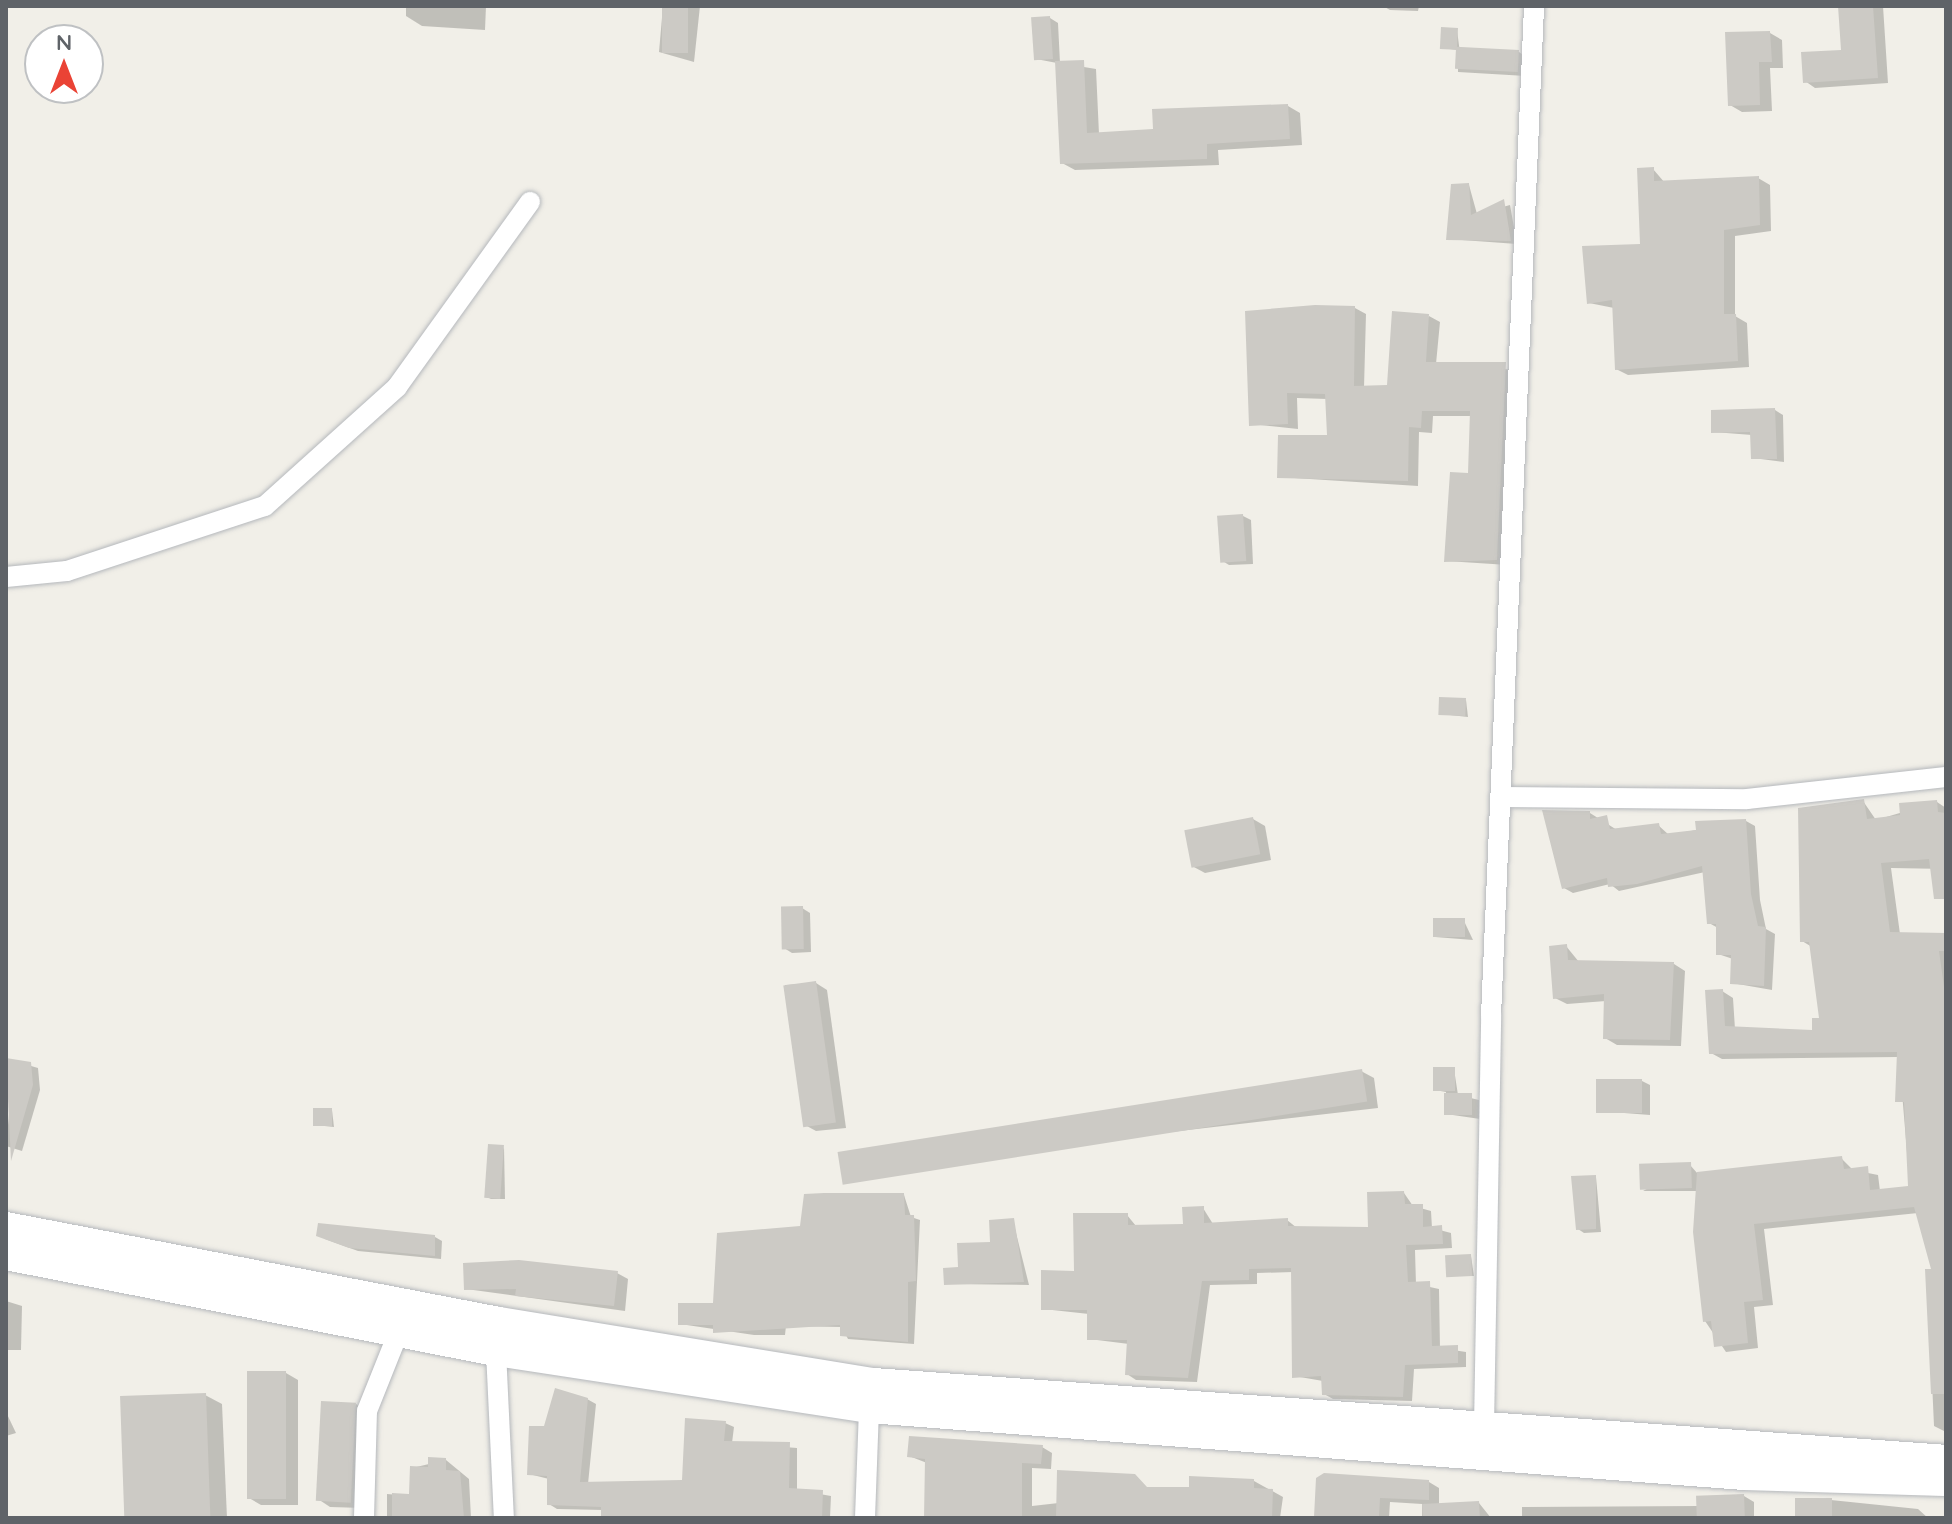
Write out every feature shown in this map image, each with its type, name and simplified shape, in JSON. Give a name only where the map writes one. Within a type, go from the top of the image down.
[{"type":"street","points":[[1484,1427],[1502,797],[1534,6]]},
{"type":"street","points":[[6,577],[67,571],[265,506],[397,387],[530,202]]},
{"type":"street","points":[[1502,797],[1747,799],[1946,777]]},
{"type":"street","points":[[6,1227],[499,1322],[873,1383],[1946,1460]]},
{"type":"street","points":[[6,1255],[496,1351],[869,1408],[1743,1475],[1946,1481]]},
{"type":"street","points":[[364,1518],[367,1411],[399,1331]]},
{"type":"street","points":[[496,1351],[504,1518]]},
{"type":"street","points":[[865,1518],[869,1408]]},
{"type":"building","points":[[662,6],[688,6],[688,53],[662,53]]},
{"type":"building","points":[[1838,6],[1873,6],[1878,78],[1803,83],[1801,52],[1841,50]]},
{"type":"building","points":[[1050,16],[1053,59],[1034,60],[1031,17]]},
{"type":"building","points":[[1441,27],[1458,28],[1457,50],[1440,49]]},
{"type":"building","points":[[1770,31],[1772,62],[1759,62],[1760,105],[1728,106],[1725,32]]},
{"type":"building","points":[[1456,47],[1519,50],[1518,72],[1455,69]]},
{"type":"building","points":[[1084,60],[1087,133],[1153,129],[1152,109],[1288,104],[1290,139],[1207,144],[1207,159],[1060,164],[1055,61]]},
{"type":"building","points":[[1654,167],[1654,181],[1759,176],[1760,225],[1724,230],[1724,314],[1736,314],[1738,361],[1615,370],[1612,300],[1587,304],[1582,246],[1640,244],[1637,168]]},
{"type":"building","points":[[1469,183],[1471,215],[1504,199],[1511,241],[1446,240],[1451,184]]},
{"type":"building","points":[[1315,305],[1355,306],[1354,386],[1387,385],[1392,311],[1429,314],[1426,362],[1506,362],[1497,560],[1444,562],[1450,472],[1468,473],[1470,411],[1422,411],[1421,428],[1409,427],[1408,481],[1277,478],[1278,435],[1327,435],[1325,394],[1287,393],[1288,424],[1249,426],[1245,311]]},
{"type":"building","points":[[1775,408],[1777,459],[1751,459],[1750,432],[1711,433],[1711,410]]},
{"type":"building","points":[[1243,514],[1246,561],[1220,563],[1217,516]]},
{"type":"building","points":[[1439,697],[1466,698],[1465,716],[1438,715]]},
{"type":"building","points":[[1864,799],[1867,819],[1900,815],[1899,803],[1937,800],[1938,812],[1946,813],[1946,899],[1934,899],[1929,859],[1881,863],[1890,932],[1946,933],[1946,951],[1939,951],[1946,1001],[1946,1394],[1931,1394],[1925,1269],[1931,1269],[1914,1207],[1754,1224],[1763,1300],[1744,1302],[1748,1343],[1714,1347],[1711,1321],[1703,1322],[1693,1232],[1697,1172],[1842,1156],[1844,1169],[1868,1166],[1870,1190],[1908,1186],[1904,1102],[1895,1102],[1897,1052],[1709,1054],[1705,990],[1723,989],[1725,1026],[1812,1030],[1812,1018],[1819,1018],[1809,942],[1800,942],[1798,808]]},
{"type":"building","points":[[1542,810],[1590,811],[1590,819],[1607,815],[1610,829],[1659,823],[1661,834],[1696,830],[1695,821],[1746,819],[1751,894],[1758,926],[1766,927],[1764,986],[1730,984],[1731,955],[1716,955],[1716,924],[1707,924],[1702,866],[1637,884],[1608,887],[1607,878],[1562,889]]},
{"type":"building","points":[[1253,817],[1260,854],[1192,868],[1184,830]]},
{"type":"building","points":[[781,906],[803,906],[804,949],[782,949]]},
{"type":"building","points":[[1433,918],[1465,918],[1465,937],[1433,937]]},
{"type":"building","points":[[1567,944],[1568,960],[1674,962],[1670,1040],[1603,1039],[1604,994],[1553,999],[1549,946]]},
{"type":"building","points":[[816,981],[836,1123],[803,1127],[783,986]]},
{"type":"building","points":[[6,1058],[31,1062],[33,1085],[11,1161]]},
{"type":"building","points":[[1433,1067],[1455,1067],[1455,1091],[1433,1091]]},
{"type":"building","points":[[1362,1069],[1367,1102],[843,1185],[838,1152]]},
{"type":"building","points":[[1596,1079],[1642,1079],[1642,1113],[1596,1113]]},
{"type":"building","points":[[1444,1093],[1472,1093],[1472,1115],[1444,1115]]},
{"type":"building","points":[[313,1108],[332,1108],[332,1126],[313,1126]]},
{"type":"building","points":[[488,1144],[504,1145],[500,1199],[484,1198]]},
{"type":"building","points":[[1691,1162],[1692,1188],[1640,1190],[1639,1164]]},
{"type":"building","points":[[1596,1175],[1596,1229],[1576,1230],[1571,1176]]},
{"type":"building","points":[[1404,1191],[1405,1204],[1423,1204],[1423,1227],[1442,1225],[1443,1244],[1406,1245],[1408,1282],[1430,1281],[1432,1346],[1458,1345],[1458,1363],[1405,1365],[1403,1397],[1322,1395],[1321,1376],[1292,1378],[1291,1268],[1249,1269],[1249,1280],[1202,1281],[1188,1378],[1125,1375],[1127,1340],[1087,1340],[1087,1310],[1041,1310],[1041,1270],[1074,1271],[1073,1213],[1128,1213],[1128,1225],[1183,1224],[1182,1207],[1204,1206],[1204,1223],[1288,1218],[1288,1226],[1368,1227],[1367,1192]]},
{"type":"building","points":[[904,1193],[905,1215],[914,1215],[916,1281],[908,1282],[908,1342],[840,1336],[840,1325],[713,1333],[713,1325],[678,1325],[678,1303],[713,1303],[717,1233],[800,1226],[804,1194]]},
{"type":"building","points":[[1014,1218],[1024,1282],[944,1285],[943,1268],[958,1267],[957,1243],[990,1242],[989,1220]]},
{"type":"building","points":[[318,1223],[435,1235],[435,1256],[349,1248],[316,1236]]},
{"type":"building","points":[[1471,1254],[1472,1276],[1446,1277],[1445,1255]]},
{"type":"building","points":[[519,1260],[618,1271],[614,1306],[515,1296],[516,1289],[464,1290],[463,1263]]},
{"type":"building","points":[[247,1371],[286,1371],[286,1499],[247,1499]]},
{"type":"building","points":[[555,1388],[588,1398],[580,1482],[682,1480],[685,1418],[726,1421],[724,1441],[790,1442],[789,1488],[823,1490],[822,1518],[601,1518],[601,1507],[547,1505],[547,1476],[527,1475],[529,1426],[544,1426]]},
{"type":"building","points":[[206,1393],[210,1518],[124,1518],[120,1396]]},
{"type":"building","points":[[321,1401],[356,1403],[351,1503],[316,1501]]},
{"type":"building","points":[[909,1436],[1043,1445],[1041,1464],[1022,1463],[1022,1518],[924,1518],[925,1459],[907,1457]]},
{"type":"building","points":[[428,1457],[446,1458],[446,1470],[460,1471],[464,1518],[392,1518],[392,1493],[409,1494],[410,1466],[428,1467]]},
{"type":"building","points":[[1057,1470],[1135,1474],[1147,1487],[1189,1487],[1189,1476],[1254,1479],[1254,1488],[1273,1489],[1272,1518],[1056,1518]]},
{"type":"building","points":[[1324,1473],[1429,1480],[1429,1500],[1380,1498],[1379,1518],[1314,1517],[1316,1478]]},
{"type":"building","points":[[1744,1494],[1745,1518],[1697,1518],[1696,1496]]},
{"type":"building","points":[[1795,1498],[1832,1498],[1832,1516],[1795,1516]]},
{"type":"building","points":[[1479,1501],[1480,1518],[1423,1518],[1422,1504]]}]
